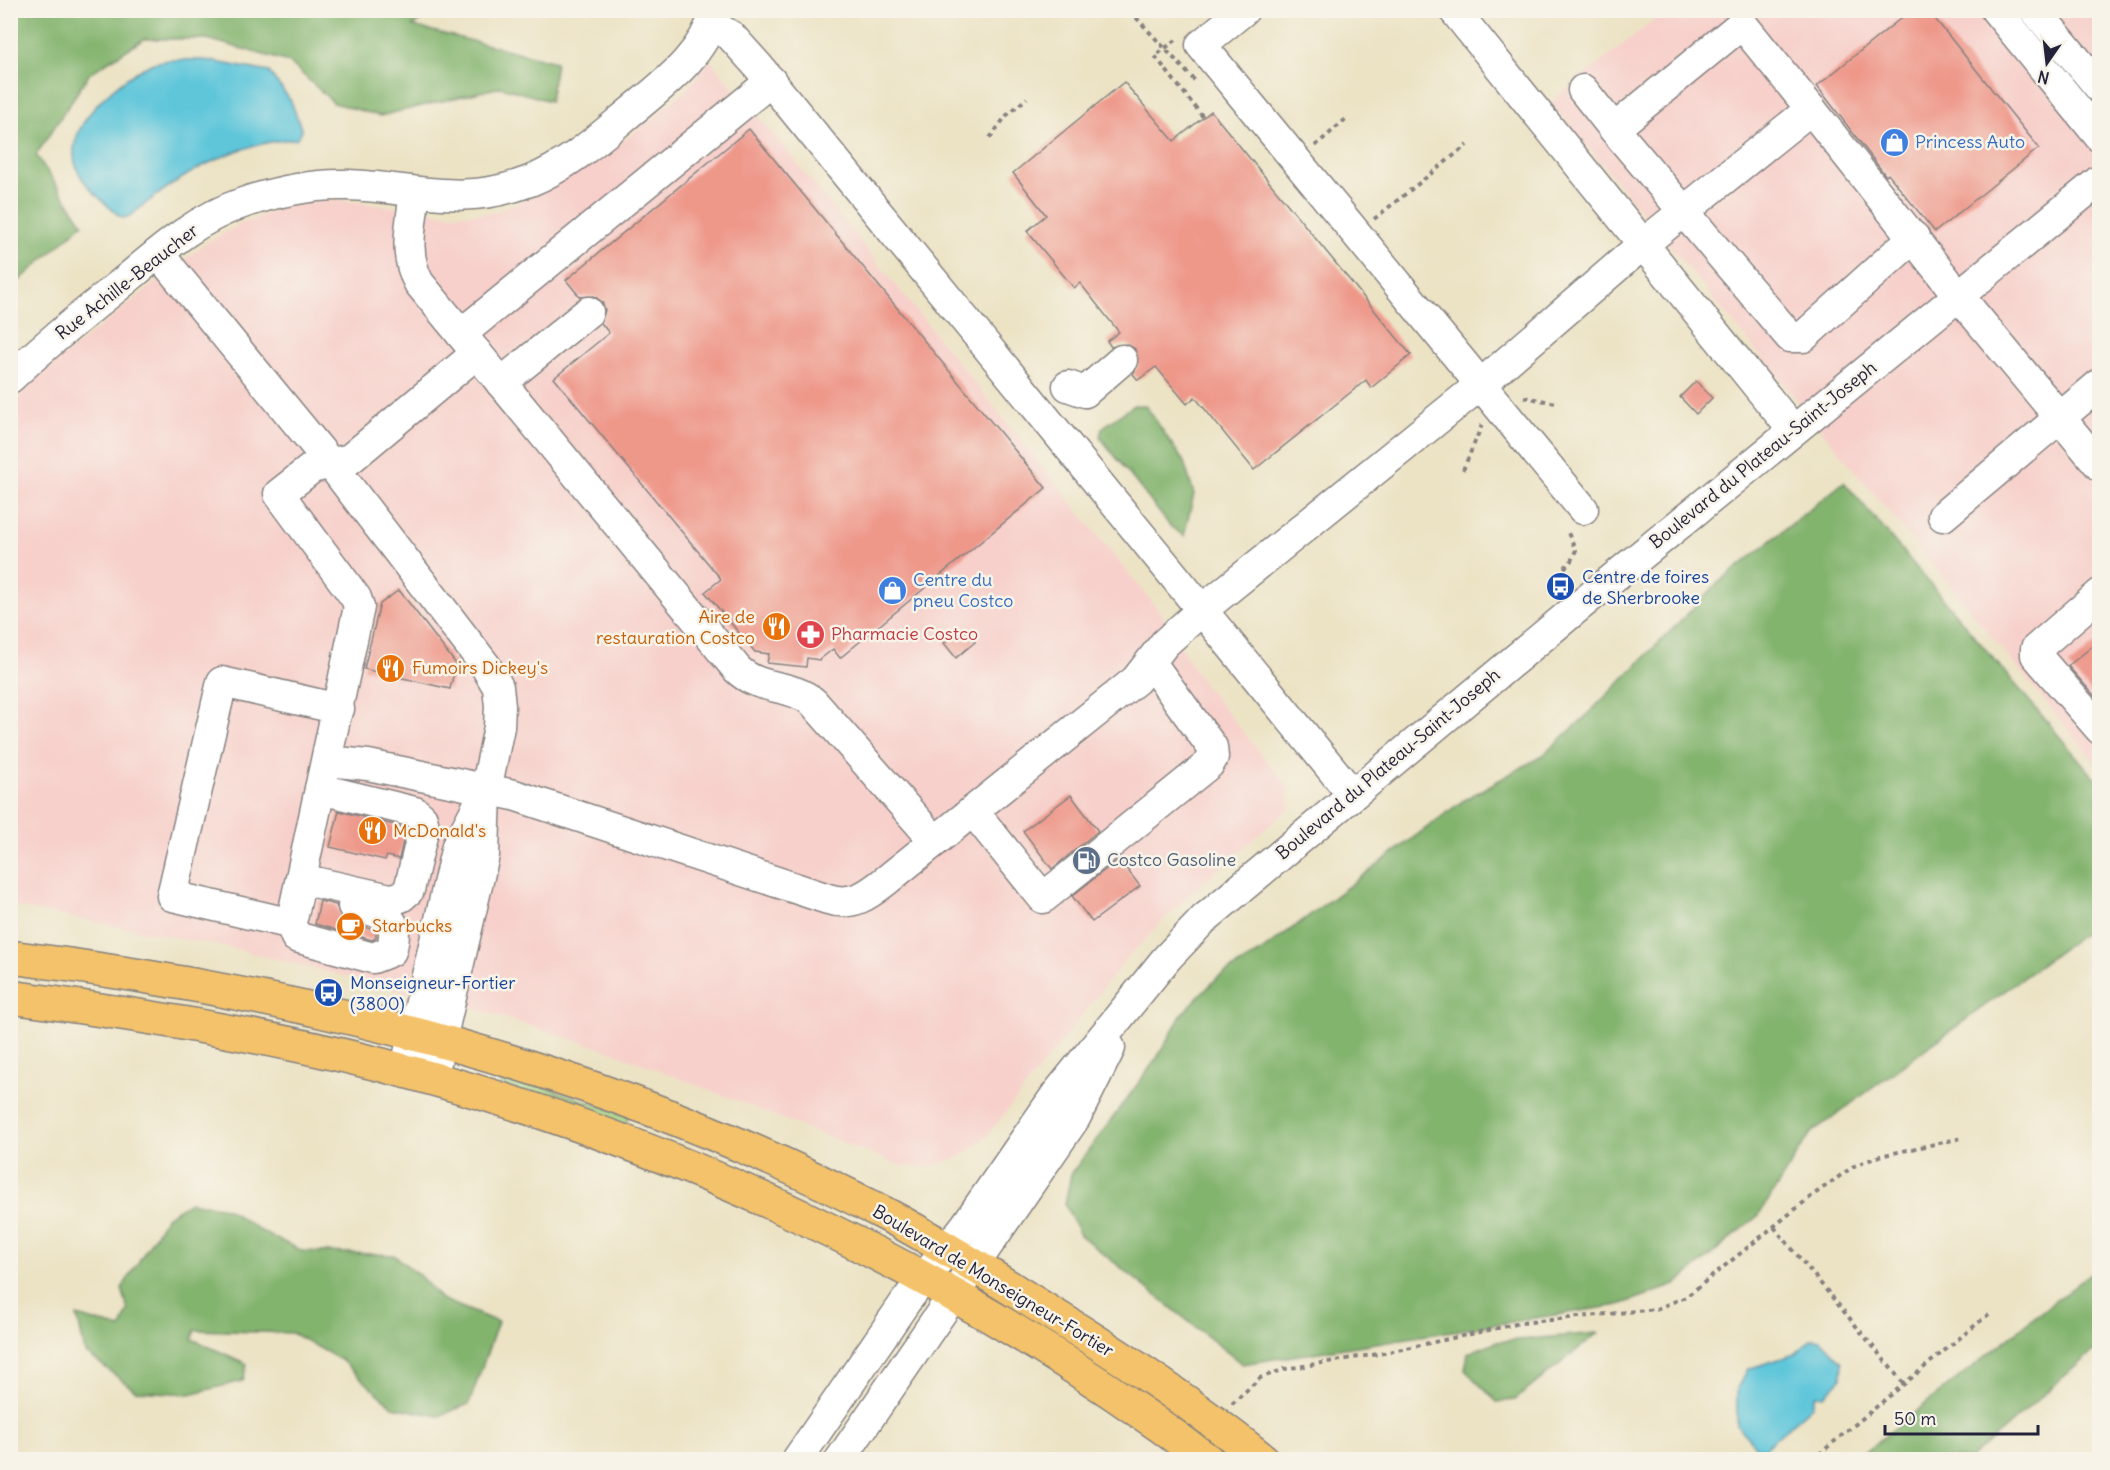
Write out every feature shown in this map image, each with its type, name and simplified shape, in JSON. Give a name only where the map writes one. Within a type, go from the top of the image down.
[{"type":"main road","name":"Boulevard de Monseigneur-Fortier","points":[[10,957],[218,988],[428,1036],[575,1082],[704,1130],[856,1200],[947,1248],[1117,1355],[1215,1423],[1263,1460]]},
{"type":"main road","name":"Boulevard de Monseigneur-Fortier","points":[[10,997],[199,1024],[418,1075],[576,1125],[679,1165],[776,1207],[954,1295],[1084,1374],[1207,1460]]},
{"type":"street","points":[[1244,10],[1202,45],[1480,385],[1575,521]]},
{"type":"street","points":[[1454,10],[1793,430]]},
{"type":"street","points":[[1996,10],[2100,137]]},
{"type":"street","points":[[2035,10],[2100,88]]},
{"type":"street","points":[[1614,129],[1751,17],[1810,109],[1958,295],[2100,466]]},
{"type":"street","points":[[714,18],[771,81],[1352,794]]},
{"type":"street","name":"Rue Achille-Beaucher","points":[[10,378],[158,253],[213,216],[240,204],[274,193],[346,185],[415,194],[459,196],[493,191],[528,182],[561,166],[677,73],[701,45],[714,18]]},
{"type":"street","points":[[339,709],[222,682],[172,896],[284,922],[296,897],[339,709],[360,607],[356,598],[279,494],[312,468],[350,459],[469,344],[771,81]]},
{"type":"street","points":[[1583,90],[1790,338],[1803,337],[1914,237]]},
{"type":"street","points":[[327,761],[368,765],[543,804],[843,902],[865,897],[1136,680],[1165,643],[1202,610],[1480,385],[1642,245],[1810,109]]},
{"type":"street","name":"Boulevard du Plateau-Saint-Joseph","points":[[796,1460],[1056,1095],[1166,959],[1204,919],[1793,430],[2100,180]]},
{"type":"street","points":[[415,194],[408,246],[413,272],[501,384],[737,669],[749,680],[791,689],[813,702],[935,841]]},
{"type":"street","points":[[158,253],[331,464],[485,665],[498,687],[499,727],[486,790],[484,855],[418,1075]]},
{"type":"street","points":[[501,384],[588,312]]},
{"type":"street","points":[[1068,386],[1085,392],[1122,360]]},
{"type":"street","points":[[1943,516],[2100,384]]},
{"type":"street","points":[[2100,594],[2036,649],[2036,655],[2100,729]]},
{"type":"street","points":[[973,811],[1043,898],[1209,764],[1213,757],[1212,747],[1151,663]]},
{"type":"street","points":[[296,897],[390,899],[401,897],[409,890],[424,827],[422,818],[415,812],[320,789]]},
{"type":"street","name":"Boulevard du Plateau-Saint-Joseph","points":[[840,1460],[1075,1118],[1136,997]]},
{"type":"path","points":[[1167,48],[1155,56],[1203,117]]},
{"type":"path","points":[[990,138],[1006,116],[1027,98]]},
{"type":"path","points":[[1356,233],[1467,145]]},
{"type":"path","points":[[1463,470],[1481,426]]},
{"type":"path","points":[[1561,587],[1557,576],[1571,561],[1576,550],[1575,521]]},
{"type":"path","points":[[1215,1423],[1252,1384],[1267,1374],[1285,1369],[1384,1353],[1521,1323],[1640,1312],[1668,1306],[1686,1298],[1838,1176],[1860,1163],[1880,1156],[1962,1138]]},
{"type":"path","points":[[1774,1227],[1904,1384]]},
{"type":"path","points":[[1812,1460],[1990,1313]]},
{"type":"shaded area","points":[[1665,11],[2099,11],[2099,767],[1551,102]]},
{"type":"shaded area","points":[[710,60],[779,141],[1160,612],[1202,682],[1286,784],[1290,808],[1185,898],[1126,959],[987,1136],[962,1156],[929,1167],[902,1166],[610,1051],[470,1007],[231,948],[11,906],[10,411],[14,403],[38,376],[207,242],[239,225],[289,205],[331,199],[447,214],[493,213],[541,193],[611,151],[684,92]]},
{"type":"green space","points":[[11,10],[434,11],[413,26],[556,62],[550,101],[501,87],[380,116],[334,103],[289,62],[207,39],[144,39],[90,73],[36,155],[83,224],[11,288]]},
{"type":"green space","points":[[1134,405],[1146,406],[1184,462],[1194,494],[1184,536],[1170,526],[1100,437],[1102,428]]},
{"type":"green space","points":[[1844,482],[2099,783],[2099,922],[1811,1133],[1759,1215],[1675,1285],[1619,1305],[1242,1364],[1080,1235],[1065,1205],[1071,1174],[1157,1058],[1182,1014],[1218,977],[1259,953],[1464,800],[1542,756],[1583,719],[1718,583]]},
{"type":"green space","points":[[504,1073],[629,1116],[625,1125],[500,1085]]},
{"type":"green space","points":[[190,1202],[226,1208],[264,1233],[303,1251],[394,1255],[420,1276],[441,1299],[498,1322],[469,1404],[439,1416],[393,1407],[341,1360],[292,1333],[195,1330],[192,1339],[247,1364],[243,1381],[190,1394],[136,1391],[85,1352],[77,1316],[121,1328],[128,1310],[122,1288],[167,1216]]},
{"type":"green space","points":[[2099,1266],[2099,1346],[1970,1459],[1856,1459]]},
{"type":"green space","points":[[1598,1333],[1515,1400],[1497,1402],[1465,1370],[1468,1353],[1495,1342]]},
{"type":"water","points":[[166,60],[205,60],[269,72],[291,101],[302,131],[296,139],[250,147],[207,164],[167,188],[130,216],[123,218],[98,196],[79,174],[74,157],[75,143],[81,128],[90,114],[114,88],[141,69]]},
{"type":"water","points":[[1812,1339],[1821,1340],[1842,1362],[1841,1379],[1824,1396],[1816,1395],[1812,1406],[1765,1448],[1757,1448],[1737,1426],[1737,1388],[1748,1369],[1795,1354]]},
{"type":"building","points":[[1911,10],[1928,10],[2039,148],[1935,232],[1888,174],[1886,176],[1817,86]]},
{"type":"building","points":[[1124,82],[1174,141],[1211,111],[1411,355],[1371,388],[1366,380],[1254,470],[1195,397],[1187,404],[1156,367],[1138,380],[1133,374],[1138,365],[1135,349],[1127,344],[1111,347],[1107,341],[1119,332],[1080,283],[1074,288],[1027,231],[1046,215],[1013,173]]},
{"type":"building","points":[[749,129],[1046,488],[840,658],[833,649],[819,660],[807,658],[806,667],[767,663],[769,654],[755,652],[705,592],[721,579],[554,378],[609,333],[601,323],[605,310],[602,302],[594,296],[580,297],[566,280]]},
{"type":"building","points":[[1696,381],[1712,398],[1696,414],[1680,397]]},
{"type":"building","points":[[399,590],[456,664],[450,689],[364,669],[380,604]]},
{"type":"building","points":[[964,628],[975,642],[956,658],[944,643]]},
{"type":"building","points":[[2100,640],[2100,702],[2068,666]]},
{"type":"building","points":[[1071,795],[1098,831],[1052,869],[1023,831]]},
{"type":"building","name":"McDonald's","points":[[339,811],[406,828],[399,859],[387,856],[385,860],[330,847]]},
{"type":"building","points":[[1119,859],[1140,886],[1092,922],[1072,896]]},
{"type":"building","points":[[320,901],[336,905],[342,919],[376,931],[376,938],[372,940],[315,924]]},
{"type":"place","name":"Princess Auto","points":[[1894,142]]},
{"type":"place","name":"Centre de foires de Sherbrooke","points":[[1561,587]]},
{"type":"place","name":"Centre du pneu Costco","points":[[892,590]]},
{"type":"place","name":"Aire de restauration Costco","points":[[776,627]]},
{"type":"place","name":"Pharmacie Costco","points":[[810,634]]},
{"type":"place","name":"Fumoirs Dickey's","points":[[391,668]]},
{"type":"place","name":"McDonald's","points":[[372,831]]},
{"type":"place","name":"Costco Gasoline","points":[[1086,860]]},
{"type":"place","name":"Starbucks","points":[[351,926]]},
{"type":"place","name":"Monseigneur-Fortier (3800)","points":[[329,993]]}]
